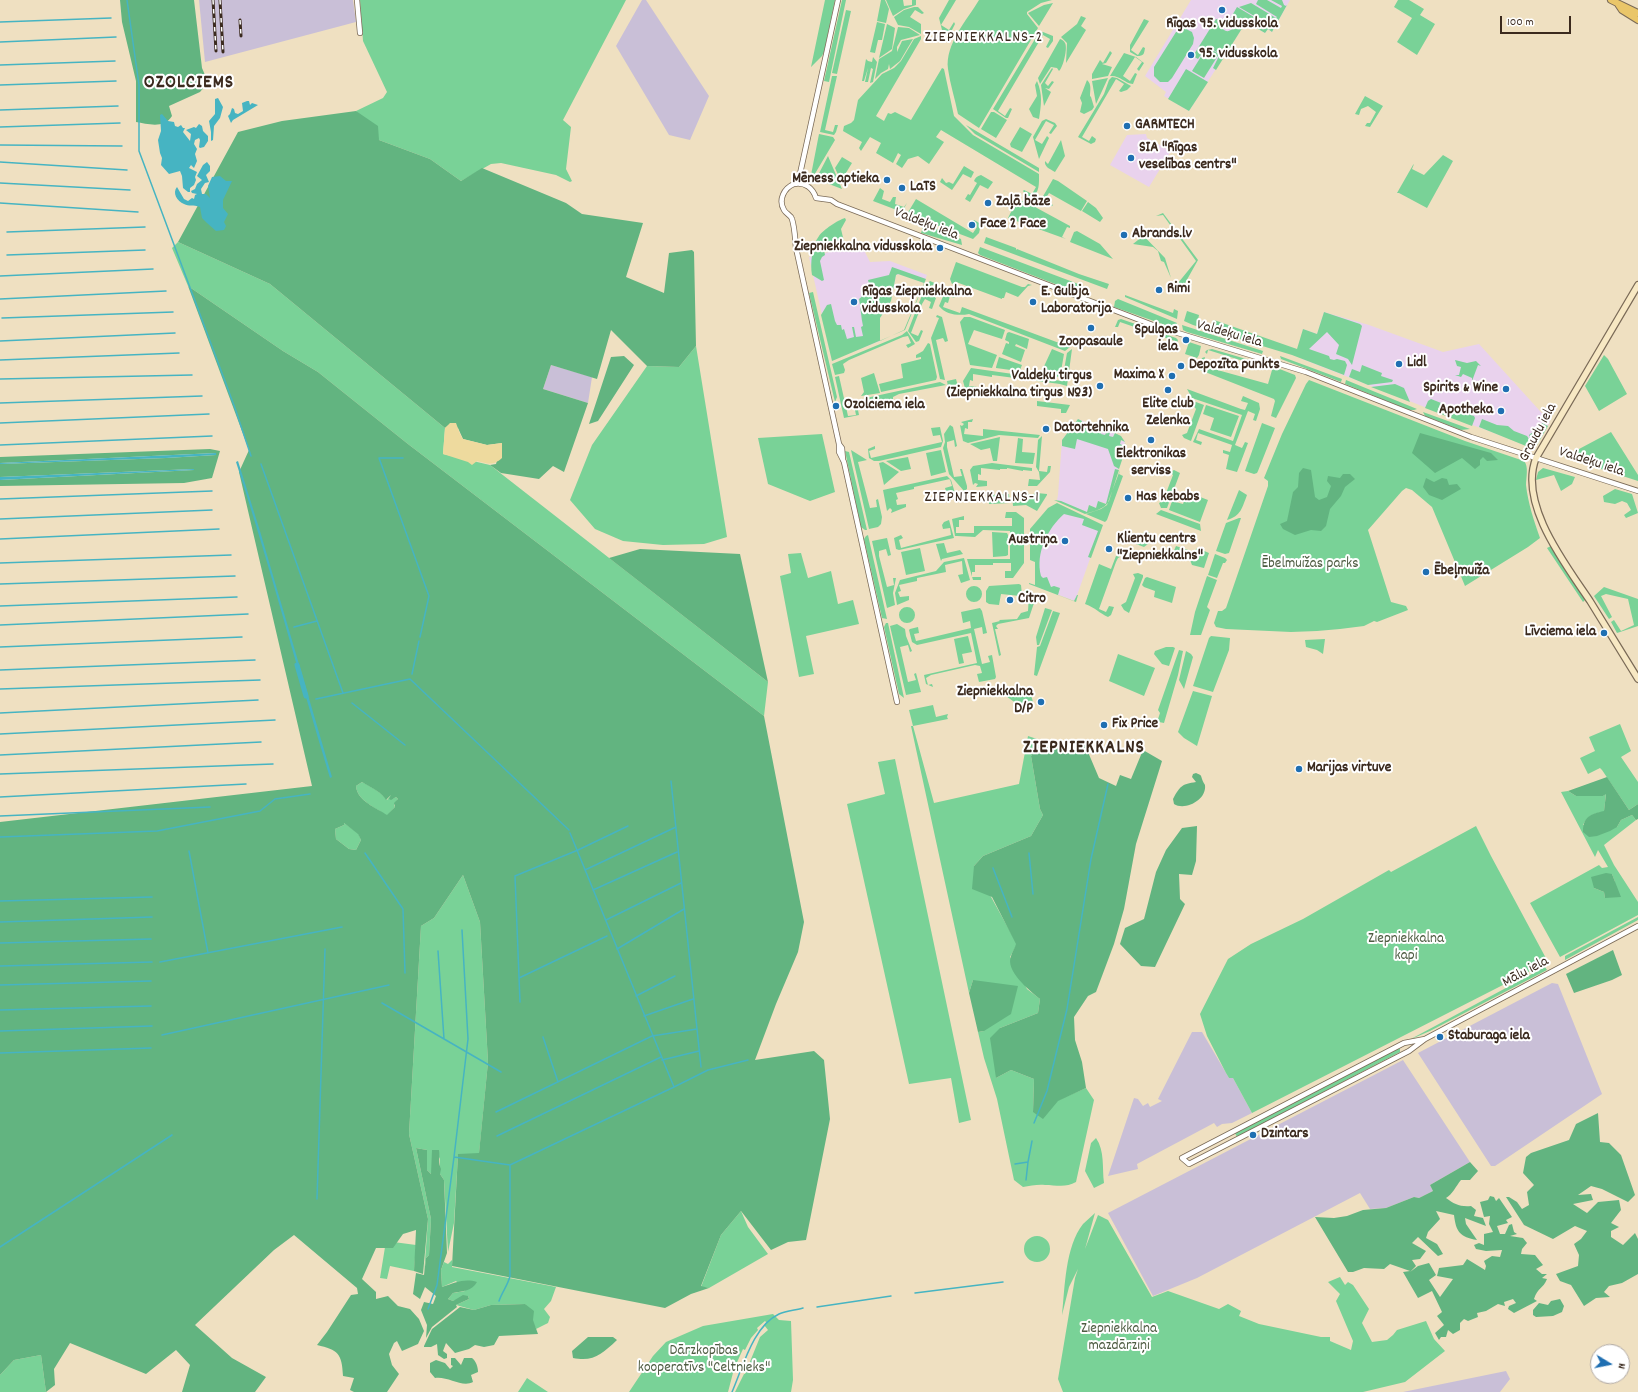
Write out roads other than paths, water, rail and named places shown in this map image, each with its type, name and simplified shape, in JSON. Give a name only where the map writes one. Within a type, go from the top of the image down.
[{"type":"highway","points":[[1611,0],[1638,13]]},
{"type":"highway","points":[[1618,4],[1622,10],[1638,20]]},
{"type":"main road","name":"Graudu iela","points":[[1638,285],[1536,458],[1532,470],[1532,487],[1539,514],[1547,535],[1638,679]]},
{"type":"street","points":[[357,0],[360,33]]},
{"type":"street","points":[[838,0],[798,183],[788,187],[782,196],[782,205],[791,217],[797,255],[839,444],[842,448],[843,460],[897,702]]},
{"type":"street","name":"Valdeķu iela","points":[[798,183],[811,188],[816,198],[831,200],[837,204],[1158,327],[1306,372],[1451,430],[1638,490]]},
{"type":"street","name":"Mālu iela","points":[[1425,1040],[1404,1043],[1182,1158],[1189,1164],[1409,1051],[1425,1040],[1638,926]]},
{"type":"street","points":[[1227,1134],[1231,1142]]},
{"type":"water","points":[[218,98],[223,107],[220,118],[214,126],[213,140],[211,141],[209,121],[215,114],[215,99]]},
{"type":"water","points":[[249,101],[250,105],[252,103],[258,105],[233,120],[231,123],[228,116],[232,108],[234,109],[235,113],[238,114],[243,111],[242,103]]},
{"type":"water","points":[[162,114],[168,121],[174,122],[175,126],[178,127],[181,125],[185,128],[183,132],[190,141],[191,134],[186,130],[194,127],[196,128],[199,124],[208,136],[208,141],[204,147],[199,147],[199,138],[195,140],[194,144],[197,149],[195,154],[197,161],[194,168],[191,165],[189,168],[197,172],[195,177],[196,180],[194,185],[190,188],[190,192],[183,188],[180,171],[169,174],[161,165],[162,158],[158,140],[161,131],[160,115]]},
{"type":"water","points":[[207,162],[210,166],[210,171],[206,175],[209,182],[205,183],[201,189],[202,194],[206,194],[210,198],[208,186],[212,177],[220,176],[226,181],[232,181],[223,200],[223,208],[228,214],[224,222],[226,226],[224,230],[216,231],[202,218],[200,207],[181,203],[175,194],[177,187],[184,199],[188,201],[192,198],[194,199],[195,195],[197,194],[192,193],[191,191],[195,189],[197,184],[202,180],[197,176],[203,165]]},
{"type":"water","points":[[216,453],[216,455],[166,458],[0,464],[0,463]]},
{"type":"water","points":[[238,461],[332,777],[330,778],[261,540],[236,462]]},
{"type":"water","points":[[194,470],[0,480],[0,477]]},
{"type":"waterway","points":[[127,0],[139,85],[139,151],[235,408],[251,456]]},
{"type":"waterway","points":[[0,22],[111,18]]},
{"type":"waterway","points":[[0,42],[116,37]]},
{"type":"waterway","points":[[0,65],[115,61]]},
{"type":"waterway","points":[[0,85],[116,81]]},
{"type":"waterway","points":[[0,110],[118,106]]},
{"type":"waterway","points":[[0,127],[120,123]]},
{"type":"waterway","points":[[0,145],[122,146]]},
{"type":"waterway","points":[[0,162],[127,170]]},
{"type":"waterway","points":[[0,183],[130,190]]},
{"type":"waterway","points":[[0,203],[138,212]]},
{"type":"waterway","points":[[7,232],[145,227]]},
{"type":"waterway","points":[[7,255],[145,250]]},
{"type":"waterway","points":[[0,276],[153,269]]},
{"type":"waterway","points":[[0,299],[166,291]]},
{"type":"waterway","points":[[2,318],[173,312]]},
{"type":"waterway","points":[[0,341],[175,333]]},
{"type":"waterway","points":[[0,360],[179,353]]},
{"type":"waterway","points":[[0,379],[192,375]]},
{"type":"waterway","points":[[0,403],[202,396]]},
{"type":"waterway","points":[[0,423],[209,414]]},
{"type":"waterway","points":[[0,445],[212,436]]},
{"type":"waterway","points":[[403,458],[379,458],[429,596],[420,637]]},
{"type":"waterway","points":[[261,464],[343,693]]},
{"type":"waterway","points":[[0,499],[212,491]]},
{"type":"waterway","points":[[0,519],[212,510]]},
{"type":"waterway","points":[[0,539],[219,529]]},
{"type":"waterway","points":[[0,563],[231,555]]},
{"type":"waterway","points":[[0,584],[235,576]]},
{"type":"waterway","points":[[0,606],[237,597]]},
{"type":"waterway","points":[[0,625],[248,614]]},
{"type":"waterway","points":[[294,627],[317,621]]},
{"type":"waterway","points":[[0,647],[242,637]]},
{"type":"waterway","points":[[412,674],[419,641]]},
{"type":"waterway","points":[[0,670],[255,660]]},
{"type":"waterway","points":[[297,665],[306,696]]},
{"type":"waterway","points":[[316,699],[410,679],[569,830]]},
{"type":"waterway","points":[[0,689],[260,680]]},
{"type":"waterway","points":[[0,713],[258,700]]},
{"type":"waterway","points":[[352,703],[405,745]]},
{"type":"waterway","points":[[0,734],[275,720]]},
{"type":"waterway","points":[[0,755],[261,742]]},
{"type":"waterway","points":[[0,774],[273,764]]},
{"type":"waterway","points":[[671,781],[701,1067]]},
{"type":"waterway","points":[[0,797],[246,784]]},
{"type":"waterway","points":[[1034,1123],[1047,1091],[1067,1009],[1091,859],[1108,784]]},
{"type":"waterway","points":[[0,837],[157,831],[260,811],[275,799],[310,794]]},
{"type":"waterway","points":[[0,816],[210,807]]},
{"type":"waterway","points":[[520,1002],[515,876],[578,850],[628,826]]},
{"type":"waterway","points":[[585,870],[676,827]]},
{"type":"waterway","points":[[570,833],[674,1087],[708,1070],[748,1060]]},
{"type":"waterway","points":[[189,851],[208,953]]},
{"type":"waterway","points":[[593,890],[677,852]]},
{"type":"waterway","points":[[365,853],[403,909],[405,973]]},
{"type":"waterway","points":[[1029,853],[1033,894]]},
{"type":"waterway","points":[[993,868],[1012,917]]},
{"type":"waterway","points":[[606,920],[681,883]]},
{"type":"waterway","points":[[0,901],[152,897]]},
{"type":"waterway","points":[[617,949],[684,909]]},
{"type":"waterway","points":[[0,922],[152,917]]},
{"type":"waterway","points":[[160,962],[342,927]]},
{"type":"waterway","points":[[428,1309],[437,1285],[468,1039],[462,930]]},
{"type":"waterway","points":[[519,978],[607,936]]},
{"type":"waterway","points":[[0,943],[151,939]]},
{"type":"waterway","points":[[317,1199],[325,949]]},
{"type":"waterway","points":[[438,951],[444,1039]]},
{"type":"waterway","points":[[0,966],[152,962]]},
{"type":"waterway","points":[[636,996],[675,976]]},
{"type":"waterway","points":[[0,985],[151,981]]},
{"type":"waterway","points":[[162,1035],[389,985]]},
{"type":"waterway","points":[[644,1016],[693,999]]},
{"type":"waterway","points":[[382,1003],[501,1072]]},
{"type":"waterway","points":[[0,1010],[151,1006]]},
{"type":"waterway","points":[[0,1031],[152,1026]]},
{"type":"waterway","points":[[496,1112],[652,1036],[697,1029]]},
{"type":"waterway","points":[[543,1037],[558,1082]]},
{"type":"waterway","points":[[0,1053],[151,1048]]},
{"type":"waterway","points":[[662,1060],[699,1051]]},
{"type":"waterway","points":[[497,1136],[661,1057]]},
{"type":"waterway","points":[[454,1157],[510,1165],[674,1087]]},
{"type":"waterway","points":[[0,1247],[172,1135]]},
{"type":"waterway","points":[[1015,1164],[1028,1162],[1032,1141]]},
{"type":"waterway","points":[[1026,1180],[1028,1162]]},
{"type":"waterway","points":[[499,1301],[510,1276],[510,1165]]},
{"type":"waterway","points":[[915,1293],[1003,1282]]},
{"type":"waterway","points":[[817,1307],[891,1296]]},
{"type":"waterway","points":[[732,1392],[750,1348],[762,1328],[779,1314],[803,1308]]},
{"type":"railway","points":[[213,0],[216,51]]},
{"type":"railway","points":[[220,0],[223,52]]},
{"type":"railway","points":[[240,20],[241,36]]},
{"type":"place","name":"Rīgas 95. vidusskola","points":[[1222,10]]},
{"type":"place","name":"95. vidusskola","points":[[1191,55]]},
{"type":"place","name":"GARMTECH","points":[[1127,126]]},
{"type":"place","name":"SIA \"Rīgas veselības centrs\"","points":[[1131,158]]},
{"type":"place","name":"Mēness aptieka","points":[[887,180]]},
{"type":"place","name":"LaTS","points":[[902,188]]},
{"type":"place","name":"Zaļā bāze","points":[[988,203]]},
{"type":"place","name":"Face 2 Face","points":[[972,225]]},
{"type":"place","name":"Abrands.lv","points":[[1124,235]]},
{"type":"place","name":"Ziepniekkalna vidusskola","points":[[940,248]]},
{"type":"place","name":"Rimi","points":[[1159,290]]},
{"type":"place","name":"Rīgas Ziepniekkalna vidusskola","points":[[854,302]]},
{"type":"place","name":"E. Gulbja Laboratorija","points":[[1033,302]]},
{"type":"place","name":"Zoopasaule","points":[[1091,328]]},
{"type":"place","name":"Spulgas iela","points":[[1186,340]]},
{"type":"place","name":"Lidl","points":[[1399,364]]},
{"type":"place","name":"Depozīta punkts","points":[[1181,366]]},
{"type":"place","name":"Maxima X","points":[[1172,376]]},
{"type":"place","name":"Valdeķu tirgus (Ziepniekkalna tirgus №3)","points":[[1100,386]]},
{"type":"place","name":"Spirits & Wine","points":[[1506,389]]},
{"type":"place","name":"Elite club Zelenka","points":[[1168,390]]},
{"type":"place","name":"Ozolciema iela","points":[[836,406]]},
{"type":"place","name":"Apotheka","points":[[1501,411]]},
{"type":"place","name":"Datortehnika","points":[[1046,429]]},
{"type":"place","name":"Elektronikas serviss","points":[[1151,440]]},
{"type":"place","name":"Has kebabs","points":[[1128,498]]},
{"type":"place","name":"Austriņa","points":[[1065,541]]},
{"type":"place","name":"Klientu centrs \"Ziepniekkalns\"","points":[[1109,549]]},
{"type":"place","name":"Ēbeļmuiža","points":[[1426,572]]},
{"type":"place","name":"Citro","points":[[1010,600]]},
{"type":"place","name":"Līvciema iela","points":[[1604,633]]},
{"type":"place","name":"Ziepniekkalna D/P","points":[[1041,702]]},
{"type":"place","name":"Fix Price","points":[[1104,725]]},
{"type":"place","name":"Marijas virtuve","points":[[1299,769]]},
{"type":"place","name":"Staburaga iela","points":[[1440,1037]]},
{"type":"place","name":"Dzintars","points":[[1253,1135]]},
{"type":"district","name":"ZIEPNIEKKALNS-2","points":[[984,39]]},
{"type":"district","name":"OZOLCIEMS","points":[[189,84]]},
{"type":"district","name":"ZIEPNIEKKALNS-1","points":[[982,499]]},
{"type":"district","name":"ZIEPNIEKKALNS","points":[[1084,749]]},
{"type":"park label","name":"Ēbelmuižas parks","points":[[1310,565]]},
{"type":"park label","name":"Ziepniekkalna kapi","points":[[1406,948]]},
{"type":"park label","name":"Ziepniekkalna mazdārziņi","points":[[1119,1338]]},
{"type":"park label","name":"Dārzkopības kooperatīvs \"Celtnieks\"","points":[[704,1360]]}]
